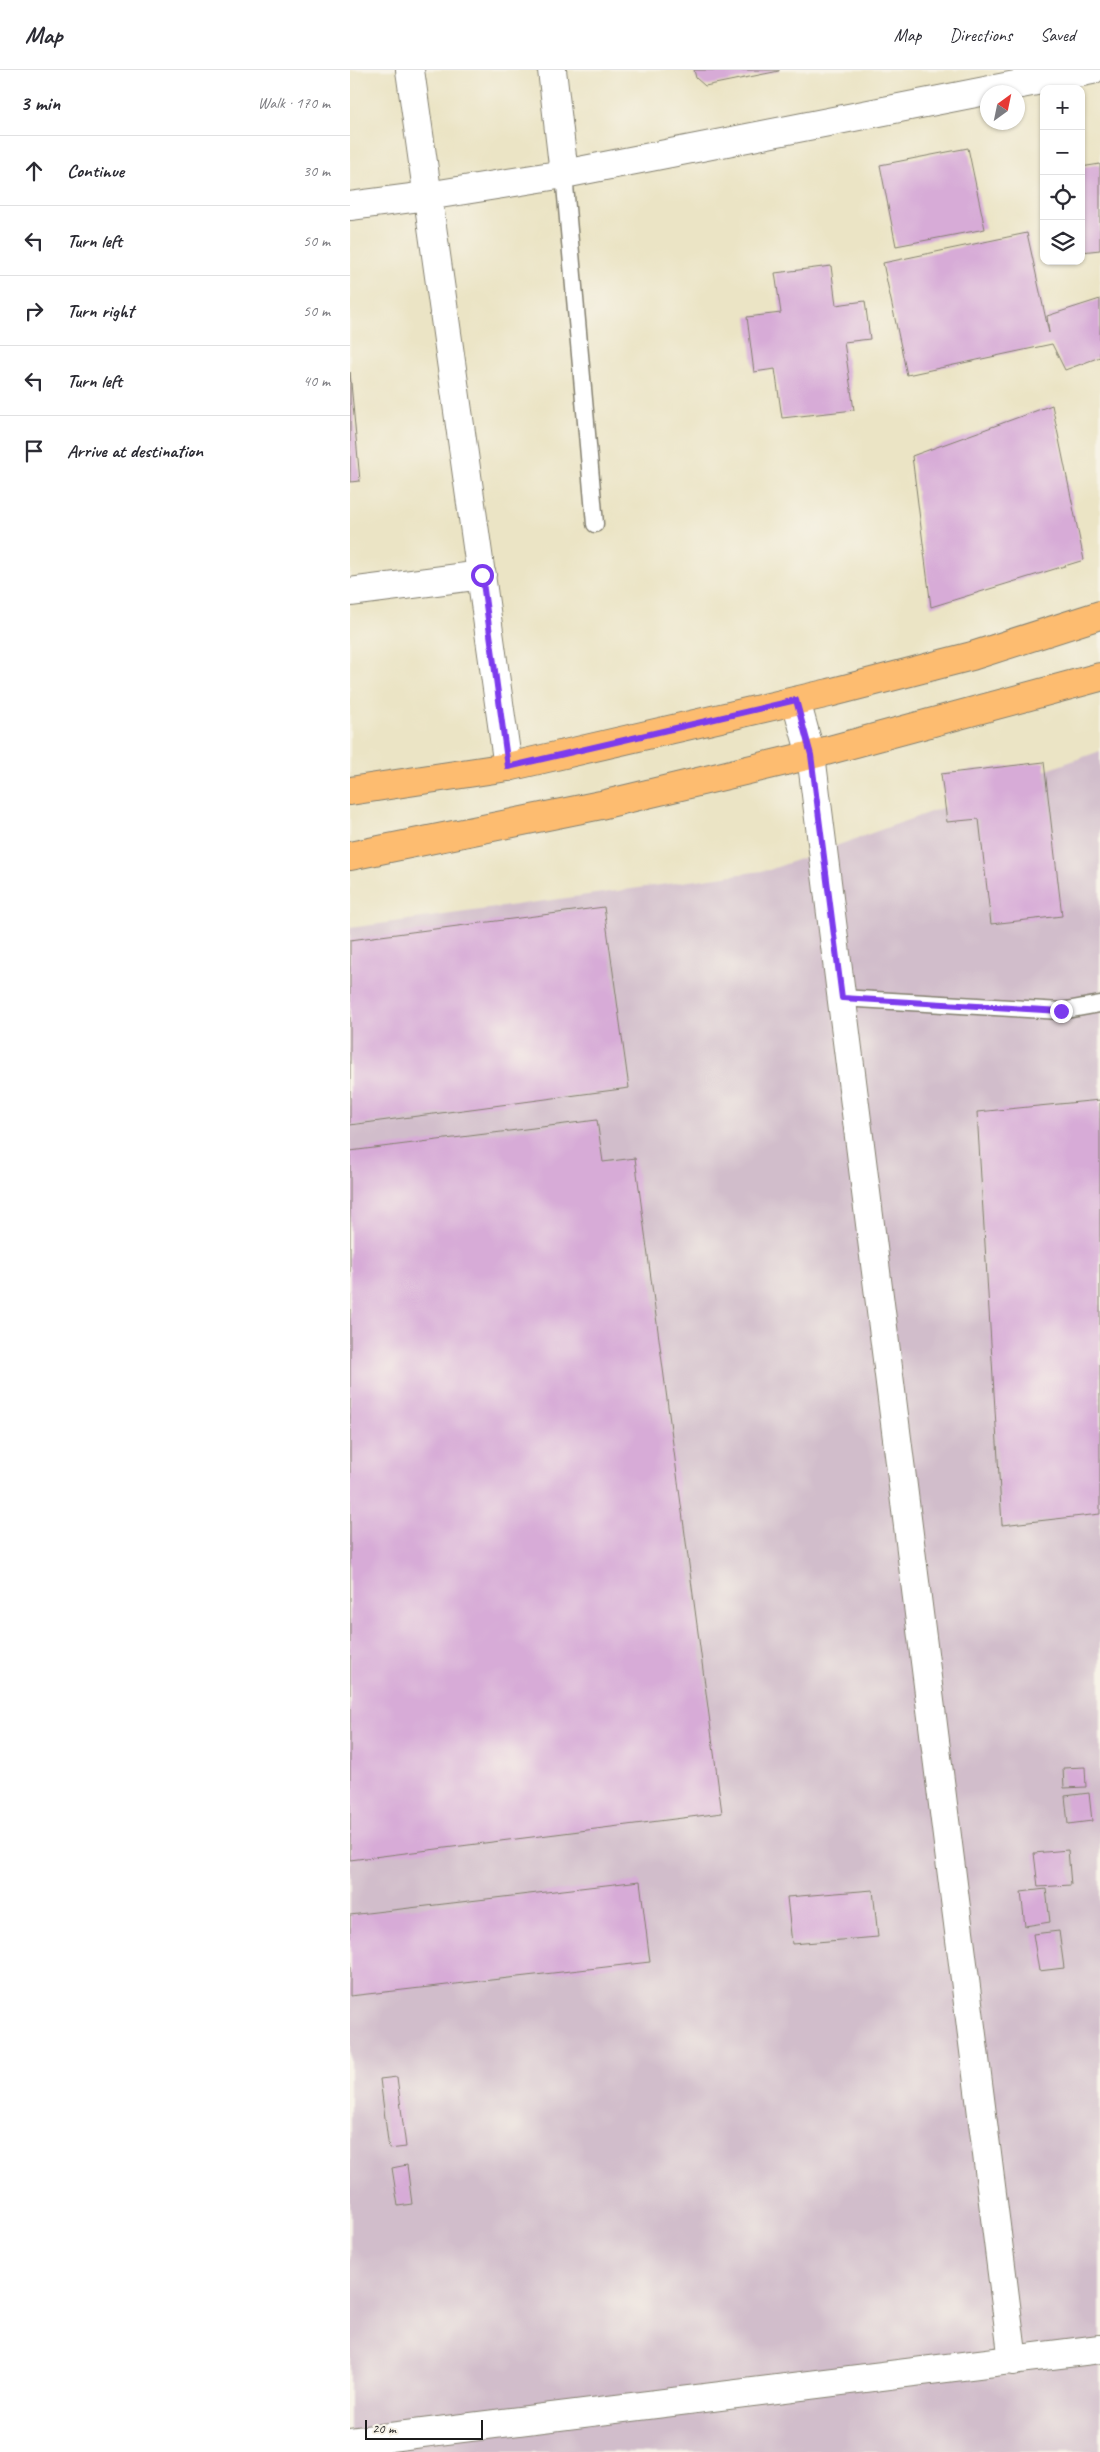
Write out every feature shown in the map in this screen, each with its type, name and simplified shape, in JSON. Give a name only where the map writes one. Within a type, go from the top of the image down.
[{"type":"main road","points":[[350,791],[508,767],[796,700],[972,656],[1100,615]]},
{"type":"main road","points":[[350,856],[601,805],[811,755],[1100,677]]},
{"type":"street","points":[[410,70],[508,767]]},
{"type":"street","points":[[552,70],[564,174]]},
{"type":"street","points":[[350,206],[564,174],[1092,70]]},
{"type":"street","points":[[350,592],[482,575]]},
{"type":"street","points":[[796,700],[811,755],[1013,2361]]},
{"type":"street","points":[[350,2442],[1100,2349]]},
{"type":"lane","points":[[564,174],[595,524]]},
{"type":"lane","points":[[842,998],[1061,1011],[1100,1004]]},
{"type":"shaded area","points":[[1100,751],[1100,2452],[350,2452],[350,928],[769,870]]},
{"type":"building","points":[[694,70],[779,71],[705,86],[696,78]]},
{"type":"building","points":[[968,148],[985,229],[896,246],[880,165]]},
{"type":"building","points":[[1100,164],[1100,250],[1085,252],[1085,175],[1085,166]]},
{"type":"building","points":[[1027,233],[1049,333],[1047,316],[1100,299],[1100,357],[1065,370],[1052,344],[907,375],[883,263]]},
{"type":"building","points":[[831,266],[836,305],[865,301],[870,339],[844,342],[854,410],[782,418],[775,369],[754,372],[747,317],[781,313],[775,273]]},
{"type":"building","points":[[350,372],[360,481],[350,482]]},
{"type":"building","points":[[1052,405],[1084,560],[931,607],[912,456]]},
{"type":"building","points":[[1044,762],[1062,916],[991,924],[979,819],[947,822],[941,774]]},
{"type":"building","points":[[604,907],[629,1088],[350,1125],[350,940]]},
{"type":"building","points":[[1100,1100],[1100,1514],[1002,1525],[977,1112]]},
{"type":"building","points":[[597,1120],[603,1162],[635,1158],[722,1813],[350,1860],[350,1151]]},
{"type":"building","points":[[1085,1767],[1086,1787],[1064,1788],[1063,1768]]},
{"type":"building","points":[[1089,1793],[1092,1821],[1068,1824],[1065,1796]]},
{"type":"building","points":[[1068,1850],[1071,1885],[1038,1887],[1034,1853]]},
{"type":"building","points":[[640,1881],[650,1962],[350,1996],[350,1915]]},
{"type":"building","points":[[1046,1889],[1050,1922],[1025,1926],[1021,1892]]},
{"type":"building","points":[[873,1890],[878,1937],[792,1944],[787,1897]]},
{"type":"building","points":[[1059,1931],[1064,1968],[1039,1971],[1033,1934]]},
{"type":"building","points":[[397,2077],[406,2147],[389,2149],[380,2079]]},
{"type":"building","points":[[407,2165],[412,2204],[398,2206],[392,2168]]},
{"type":"route","points":[[482,575],[508,767],[796,700],[811,755],[842,998],[1061,1011]]}]
